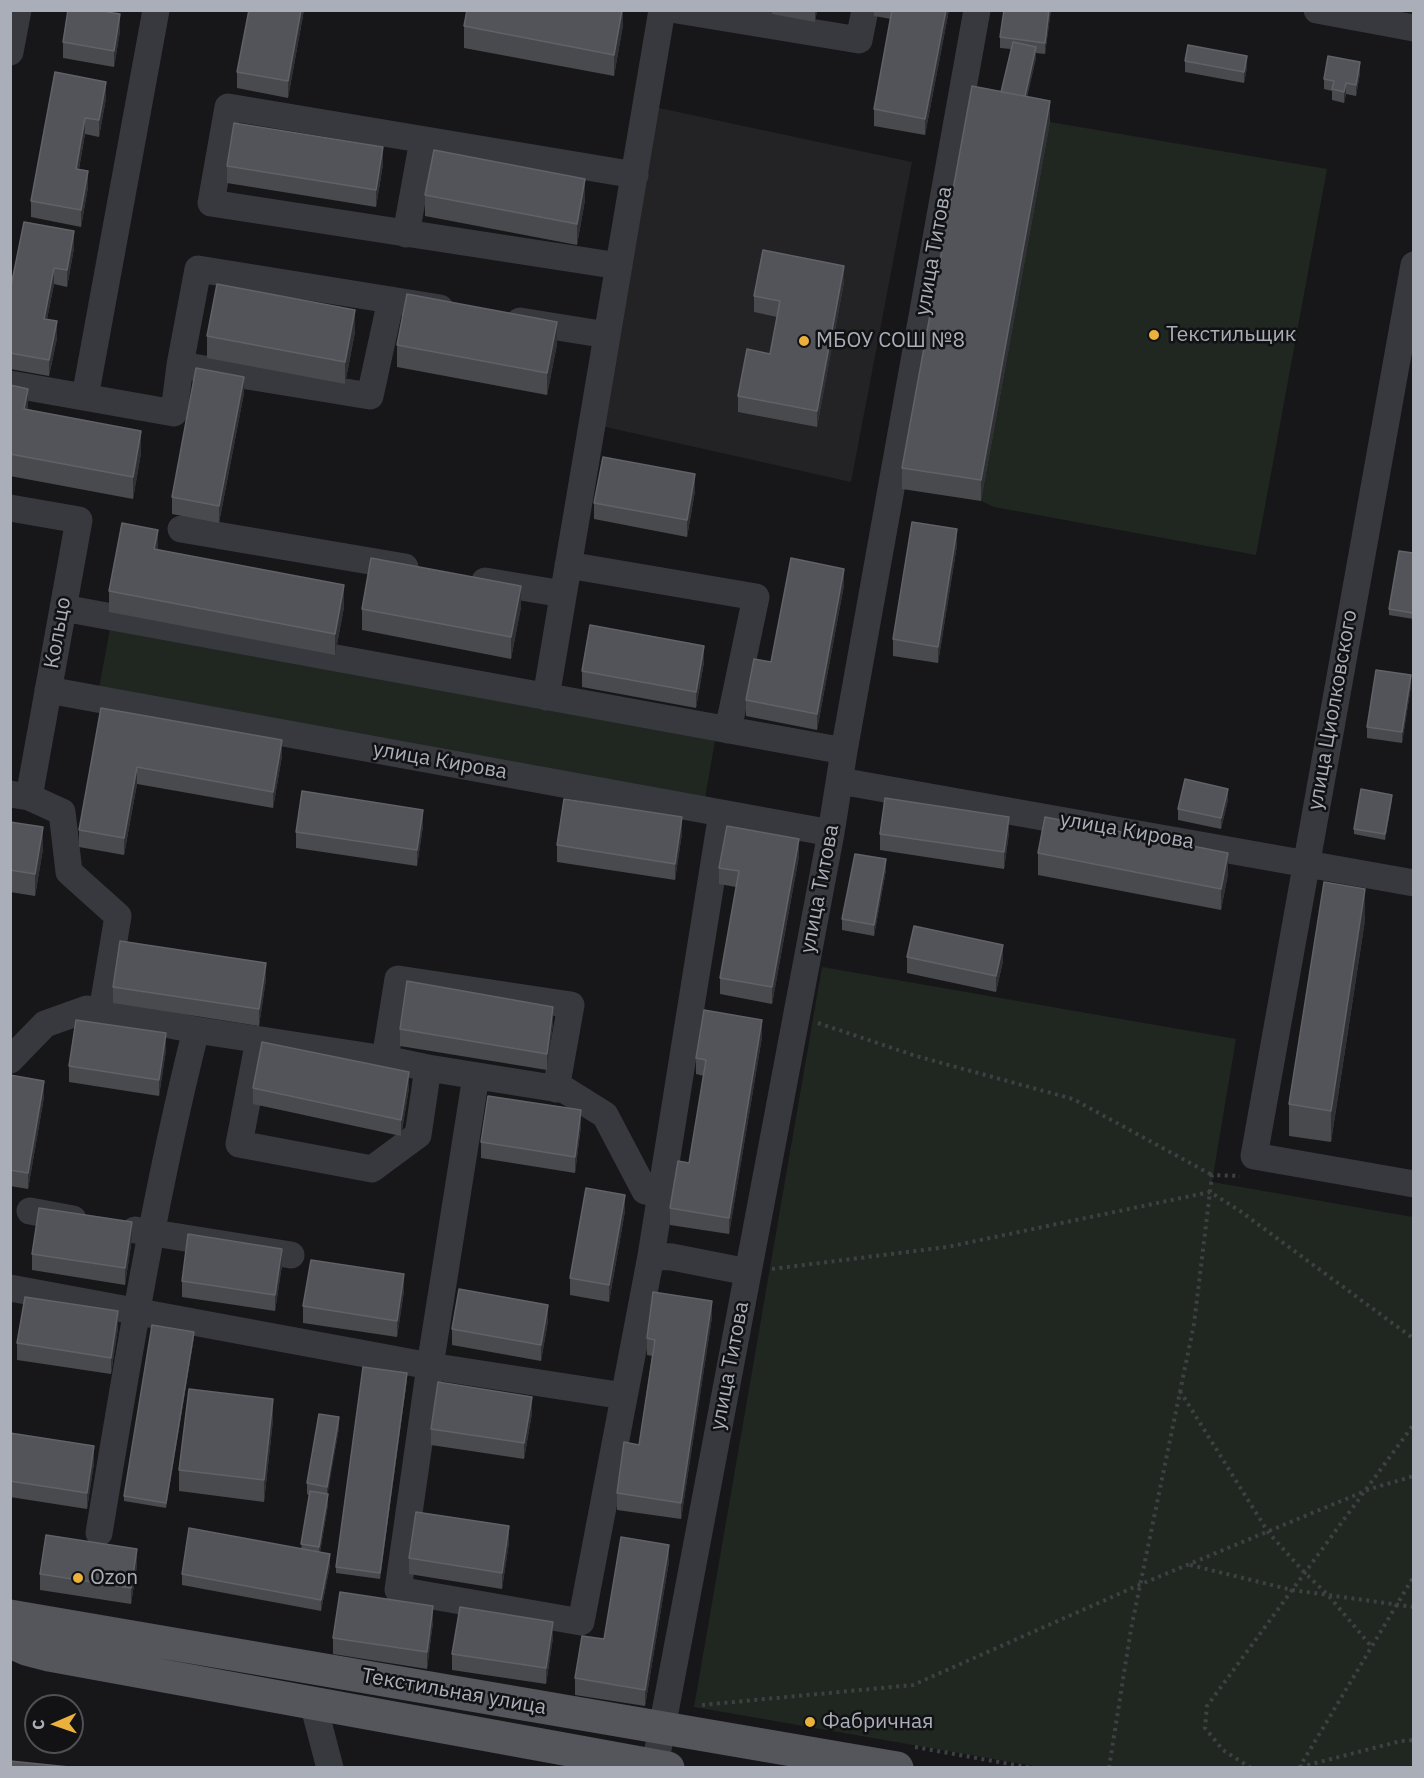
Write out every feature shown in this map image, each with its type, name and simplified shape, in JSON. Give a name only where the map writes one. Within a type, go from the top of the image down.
[{"type":"main road","name":"Текстильная улица","points":[[14,1632],[661,1728],[897,1767]]},
{"type":"main road","name":"Текстильная улица","points":[[14,1632],[49,1655],[313,1703],[555,1758],[662,1766]]},
{"type":"street","points":[[10,52],[18,10]]},
{"type":"street","points":[[85,397],[156,10]]},
{"type":"street","points":[[546,697],[662,10]]},
{"type":"street","points":[[677,10],[859,39],[865,10]]},
{"type":"street","name":"улица Титова","points":[[662,1766],[661,1728],[831,833],[977,10]]},
{"type":"street","points":[[1317,10],[1413,28]]},
{"type":"street","points":[[619,266],[211,203],[228,107],[634,175]]},
{"type":"street","points":[[406,234],[423,140]]},
{"type":"street","name":"улица Циолковского","points":[[1248,1166],[1413,265]]},
{"type":"street","points":[[10,384],[174,413],[180,365],[198,269],[459,311]]},
{"type":"street","points":[[180,365],[370,396],[391,300]]},
{"type":"street","points":[[493,316],[607,335]]},
{"type":"street","name":"Кольцо","points":[[10,508],[79,520],[48,690],[20,795]]},
{"type":"street","points":[[181,529],[424,571]]},
{"type":"street","points":[[568,565],[756,597],[728,730]]},
{"type":"street","points":[[459,577],[563,594]]},
{"type":"street","points":[[63,608],[844,751]]},
{"type":"street","name":"улица Кирова","points":[[48,690],[831,833]]},
{"type":"street","name":"улица Кирова","points":[[840,781],[1413,883]]},
{"type":"street","points":[[20,795],[62,812],[69,872],[118,916],[102,1012]]},
{"type":"street","points":[[476,1076],[430,1366],[398,1590],[581,1622],[651,1256],[722,813]]},
{"type":"street","points":[[385,1059],[398,979],[571,1005],[556,1089]]},
{"type":"street","points":[[10,1060],[45,1024],[87,1009],[196,1030],[565,1090],[605,1115],[645,1191],[661,1195]]},
{"type":"street","points":[[99,1533],[151,1233],[177,1105],[196,1030]]},
{"type":"street","points":[[259,1040],[239,1144],[372,1169],[418,1135],[429,1068]]},
{"type":"street","points":[[1248,1166],[1413,1184]]},
{"type":"street","points":[[30,1211],[291,1255]]},
{"type":"street","points":[[651,1256],[672,1257],[748,1272]]},
{"type":"street","points":[[10,1288],[430,1366],[624,1396]]},
{"type":"street","points":[[313,1703],[330,1767]]},
{"type":"path","points":[[796,1016],[916,1056],[1073,1099],[1212,1175],[1248,1166]]},
{"type":"path","points":[[1109,1767],[1139,1585],[1194,1324],[1212,1175]]},
{"type":"path","points":[[748,1272],[946,1248],[1210,1192],[1240,1211],[1413,1339]]},
{"type":"path","points":[[1180,1391],[1268,1532],[1328,1595],[1371,1646]]},
{"type":"path","points":[[1251,1767],[1223,1750],[1205,1728],[1207,1706],[1413,1424]]},
{"type":"path","points":[[700,1705],[913,1685],[1189,1564],[1362,1492],[1413,1476]]},
{"type":"path","points":[[1189,1564],[1292,1590],[1413,1607]]},
{"type":"path","points":[[1299,1767],[1413,1576]]},
{"type":"path","points":[[1299,1767],[1413,1740]]},
{"type":"shaded area","points":[[645,105],[912,162],[851,482],[588,423]]},
{"type":"shaded area","name":"Текстильщик","points":[[1050,122],[1327,169],[1256,555],[994,507],[981,501]]},
{"type":"shaded area","points":[[110,629],[715,741],[705,798],[99,688]]},
{"type":"shaded area","points":[[822,967],[1236,1039],[1212,1182],[1413,1217],[1413,1767],[1040,1767],[694,1707]]},
{"type":"building","points":[[68,10],[107,10],[107,12],[120,14],[114,51],[63,42]]},
{"type":"building","points":[[249,10],[301,10],[288,81],[237,72]]},
{"type":"building","points":[[467,10],[622,10],[614,55],[464,26]]},
{"type":"building","points":[[892,10],[946,10],[925,119],[874,109]]},
{"type":"building","points":[[1004,10],[1049,10],[1045,43],[1000,37]]},
{"type":"building","points":[[1013,42],[1036,47],[1025,96],[1001,92]]},
{"type":"building","points":[[1188,45],[1247,56],[1244,72],[1185,61]]},
{"type":"building","points":[[1328,56],[1360,62],[1356,85],[1346,83],[1344,92],[1332,89],[1334,81],[1324,79]]},
{"type":"building","points":[[55,72],[106,82],[99,120],[85,118],[76,169],[88,171],[81,210],[31,201]]},
{"type":"building","points":[[972,86],[1050,101],[981,480],[902,468]]},
{"type":"building","points":[[234,123],[383,147],[376,190],[227,166]]},
{"type":"building","points":[[434,150],[585,179],[577,224],[425,195]]},
{"type":"building","points":[[24,222],[74,231],[67,270],[54,268],[44,319],[57,321],[49,360],[10,353],[10,291]]},
{"type":"building","name":"МБОУ СОШ №8","points":[[763,250],[844,266],[817,411],[738,396],[747,349],[770,354],[780,301],[754,296]]},
{"type":"building","points":[[217,284],[355,310],[345,362],[207,336]]},
{"type":"building","points":[[407,294],[557,322],[547,373],[397,345]]},
{"type":"building","points":[[196,368],[244,377],[219,506],[172,497]]},
{"type":"building","points":[[10,385],[28,389],[24,409],[141,431],[133,477],[10,454]]},
{"type":"building","points":[[603,457],[695,474],[687,520],[594,503]]},
{"type":"building","points":[[912,522],[957,529],[938,647],[893,639]]},
{"type":"building","points":[[122,523],[158,530],[154,549],[344,585],[335,634],[109,591]]},
{"type":"building","points":[[1399,551],[1413,553],[1413,613],[1389,609]]},
{"type":"building","points":[[371,558],[521,586],[511,637],[362,609]]},
{"type":"building","points":[[791,558],[844,569],[817,714],[746,700],[754,659],[771,662]]},
{"type":"building","points":[[590,625],[704,646],[696,692],[582,671]]},
{"type":"building","points":[[1376,670],[1411,675],[1402,732],[1367,727]]},
{"type":"building","points":[[101,708],[282,740],[273,792],[137,767],[124,838],[79,830]]},
{"type":"building","points":[[1185,779],[1228,789],[1221,818],[1178,809]]},
{"type":"building","points":[[1361,789],[1392,795],[1385,834],[1354,829]]},
{"type":"building","points":[[302,791],[423,810],[417,850],[296,832]]},
{"type":"building","points":[[885,798],[1009,817],[1004,852],[880,834]]},
{"type":"building","points":[[564,799],[682,817],[675,864],[557,845]]},
{"type":"building","points":[[1045,817],[1228,853],[1221,889],[1038,853]]},
{"type":"building","points":[[10,822],[43,827],[35,874],[10,870]]},
{"type":"building","points":[[727,826],[799,839],[772,987],[720,978],[739,871],[719,868]]},
{"type":"building","points":[[855,854],[886,859],[874,925],[842,919]]},
{"type":"building","points":[[1324,882],[1365,889],[1331,1111],[1289,1104]]},
{"type":"building","points":[[914,926],[1003,945],[996,976],[907,957]]},
{"type":"building","points":[[120,941],[266,963],[259,1009],[113,987]]},
{"type":"building","points":[[407,981],[553,1007],[547,1054],[400,1029]]},
{"type":"building","points":[[704,1010],[762,1020],[729,1218],[670,1208],[678,1161],[689,1163],[706,1060],[696,1058]]},
{"type":"building","points":[[76,1020],[166,1033],[159,1080],[69,1066]]},
{"type":"building","points":[[262,1042],[409,1072],[401,1120],[253,1088]]},
{"type":"building","points":[[10,1075],[44,1081],[28,1173],[10,1170]]},
{"type":"building","points":[[488,1096],[581,1110],[575,1157],[481,1142]]},
{"type":"building","points":[[586,1188],[625,1195],[609,1285],[570,1278]]},
{"type":"building","points":[[39,1208],[132,1222],[125,1268],[32,1254]]},
{"type":"building","points":[[188,1234],[282,1249],[275,1295],[182,1281]]},
{"type":"building","points":[[311,1260],[404,1274],[397,1321],[303,1306]]},
{"type":"building","points":[[459,1289],[548,1305],[541,1345],[452,1329]]},
{"type":"building","points":[[653,1292],[712,1301],[681,1503],[617,1493],[624,1442],[639,1445],[655,1340],[647,1338]]},
{"type":"building","points":[[25,1297],[118,1311],[111,1358],[17,1343]]},
{"type":"building","points":[[152,1325],[194,1332],[166,1503],[124,1496]]},
{"type":"building","points":[[363,1367],[407,1373],[380,1573],[336,1567]]},
{"type":"building","points":[[438,1382],[532,1397],[524,1443],[431,1429]]},
{"type":"building","points":[[189,1389],[273,1399],[264,1480],[179,1470]]},
{"type":"building","points":[[319,1414],[339,1417],[327,1487],[307,1483]]},
{"type":"building","points":[[10,1433],[94,1446],[87,1493],[10,1481]]},
{"type":"building","points":[[310,1491],[328,1494],[319,1547],[301,1544]]},
{"type":"building","points":[[416,1512],[509,1526],[502,1573],[409,1558]]},
{"type":"building","points":[[189,1528],[330,1554],[321,1600],[182,1574]]},
{"type":"building","points":[[46,1535],[137,1549],[131,1588],[40,1574]]},
{"type":"building","points":[[621,1537],[669,1545],[645,1690],[575,1678],[582,1636],[604,1639]]},
{"type":"building","points":[[340,1592],[433,1606],[427,1652],[333,1638]]},
{"type":"building","points":[[460,1607],[553,1622],[546,1668],[452,1654]]},
{"type":"building","points":[[10,1761],[69,1767],[10,1767]]},
{"type":"place","name":"Текстильщик","points":[[1154,335]]},
{"type":"place","name":"МБОУ СОШ №8","points":[[804,341]]},
{"type":"place","name":"Ozon","points":[[78,1578]]},
{"type":"place","name":"Фабричная","points":[[810,1722]]}]
